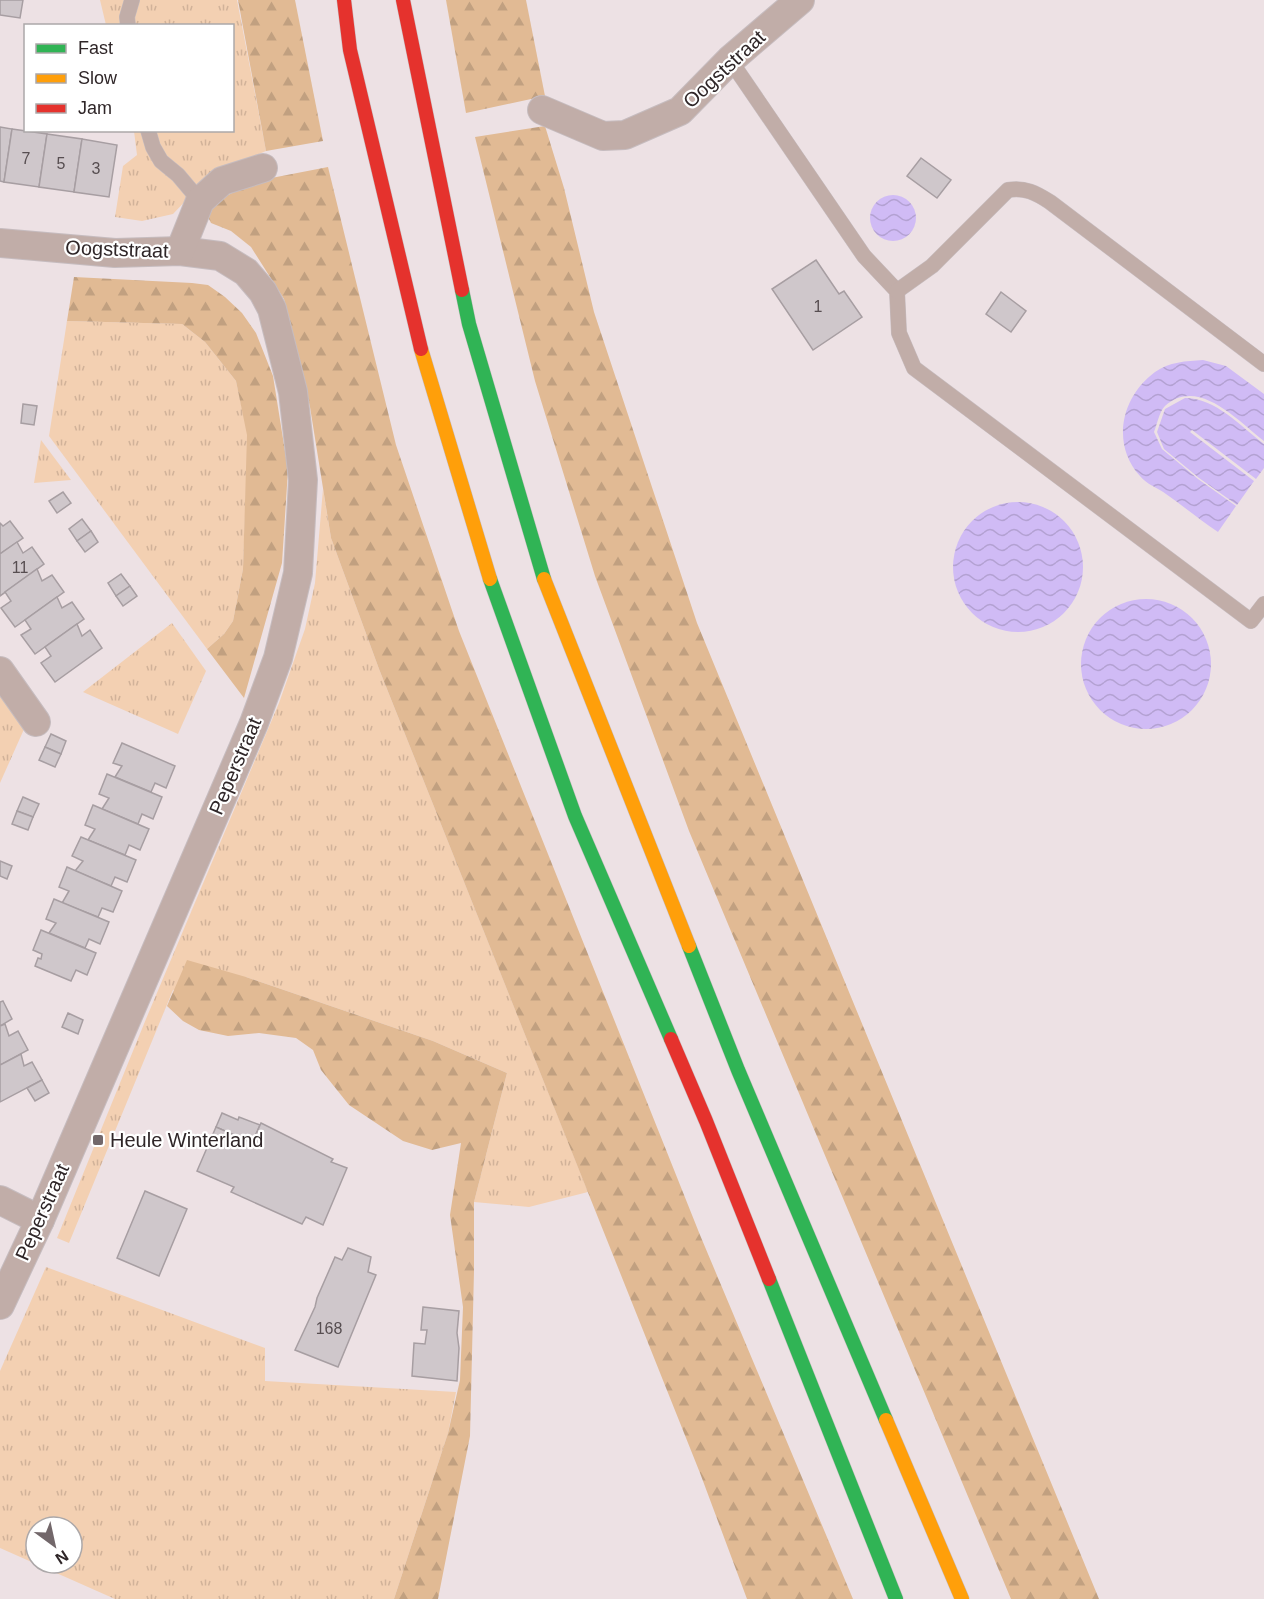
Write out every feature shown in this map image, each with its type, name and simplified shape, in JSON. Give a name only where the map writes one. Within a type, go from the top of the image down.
[{"type":"highway","points":[[344,0],[350,50],[415,329],[497,603],[574,816],[706,1121],[896,1599]]},
{"type":"highway","points":[[403,0],[469,324],[540,568],[738,1070],[962,1599]]},
{"type":"highway","points":[[331,10],[350,50]]},
{"type":"street","name":"Oogststraat","points":[[542,110],[603,135],[625,135],[680,111],[730,60],[800,0]]},
{"type":"street","name":"Oogststraat","points":[[0,243],[115,253],[180,251],[200,201],[222,181],[263,168]]},
{"type":"street","name":"Peperstraat","points":[[0,1305],[40,1220],[254,723],[278,658],[298,573],[303,480],[293,392],[272,309],[263,292],[246,272],[220,256],[180,251]]},
{"type":"street","points":[[0,671],[36,722]]},
{"type":"street","points":[[0,1200],[40,1220]]},
{"type":"lane","points":[[128,24],[127,17],[132,0]]},
{"type":"lane","points":[[730,60],[864,256],[897,291],[900,333],[914,368],[1251,621],[1264,604]]},
{"type":"lane","points":[[148,132],[161,160],[178,175],[200,201]]},
{"type":"lane","points":[[897,291],[932,266],[1008,190],[1020,188],[1036,193],[1050,202],[1264,364]]},
{"type":"green space","points":[[100,0],[237,0],[266,151],[212,173],[173,214],[142,221],[115,217],[123,166],[137,155],[134,132],[234,132],[234,24],[106,24]]},
{"type":"green space","points":[[238,0],[295,0],[323,141],[266,151]]},
{"type":"green space","points":[[446,0],[526,0],[545,96],[466,113]]},
{"type":"green space","points":[[545,126],[564,188],[594,312],[697,623],[1099,1599],[1011,1599],[689,831],[595,576],[535,381],[475,137]]},
{"type":"green space","points":[[328,167],[396,445],[459,631],[700,1235],[853,1599],[747,1599],[700,1473],[379,669],[331,538],[310,407],[284,299],[251,247],[231,231],[211,223],[207,215],[218,200],[256,181]]},
{"type":"green space","points":[[74,277],[208,285],[242,313],[256,333],[273,376],[288,470],[282,563],[244,698],[207,649],[224,634],[233,621],[243,569],[247,435],[236,381],[205,342],[182,324],[67,321]]},
{"type":"green space","points":[[67,321],[182,324],[205,342],[236,381],[248,435],[243,569],[233,621],[224,634],[207,649],[49,436]]},
{"type":"green space","points":[[41,440],[71,480],[34,483]]},
{"type":"green space","points":[[323,489],[331,538],[379,669],[588,1192],[529,1207],[474,1202],[507,1073],[433,1041],[246,977],[173,990],[69,1243],[57,1238],[279,703],[305,629],[315,583]]},
{"type":"green space","points":[[172,623],[206,671],[178,734],[83,692]]},
{"type":"green space","points":[[0,693],[25,727],[0,783]]},
{"type":"green space","points":[[187,960],[246,977],[433,1041],[507,1073],[474,1202],[470,1436],[438,1599],[394,1599],[448,1433],[460,1380],[463,1307],[450,1215],[461,1143],[432,1150],[403,1141],[349,1105],[321,1070],[313,1050],[296,1038],[259,1033],[228,1036],[199,1030],[183,1021],[167,1006]]},
{"type":"green space","points":[[46,1267],[265,1348],[265,1381],[456,1392],[448,1433],[394,1599],[115,1599],[61,1575],[84,1575],[84,1515],[24,1515],[24,1559],[0,1548],[0,1371]]},
{"type":"water","points":[[898,195],[910,201],[915,209],[915,227],[910,235],[902,240],[888,241],[880,238],[873,231],[870,213],[873,205],[880,198]]},
{"type":"water","points":[[1203,360],[1226,366],[1264,394],[1264,441],[1230,413],[1204,399],[1191,396],[1178,398],[1165,406],[1158,419],[1154,432],[1162,449],[1236,506],[1218,532],[1143,479],[1131,463],[1125,450],[1123,436],[1128,407],[1143,382],[1166,366]]},
{"type":"water","points":[[1185,398],[1196,399],[1217,408],[1264,444],[1264,468],[1256,479],[1192,430],[1190,432],[1254,481],[1237,505],[1164,449],[1157,432],[1165,409]]},
{"type":"water","points":[[1018,502],[1043,507],[1064,521],[1078,542],[1083,567],[1078,592],[1064,613],[1043,627],[1018,632],[993,627],[972,613],[958,592],[953,567],[958,542],[972,521],[993,507]]},
{"type":"water","points":[[1146,599],[1171,604],[1192,618],[1206,639],[1211,664],[1206,689],[1192,710],[1171,724],[1146,729],[1121,724],[1100,710],[1086,689],[1081,664],[1086,639],[1100,618],[1121,604]]},
{"type":"building","points":[[0,0],[23,0],[20,18],[0,15]]},
{"type":"building","points":[[0,127],[12,129],[4,182],[0,181]]},
{"type":"building","points":[[12,129],[47,134],[39,187],[4,182]]},
{"type":"building","points":[[47,134],[82,139],[74,192],[39,187]]},
{"type":"building","points":[[82,139],[117,145],[109,197],[74,192]]},
{"type":"building","points":[[921,158],[951,180],[937,198],[907,176]]},
{"type":"building","points":[[816,260],[839,294],[844,291],[862,317],[813,350],[772,289]]},
{"type":"building","points":[[1001,292],[1026,311],[1011,332],[986,314]]},
{"type":"building","points":[[23,404],[37,406],[34,425],[21,423]]},
{"type":"building","points":[[63,492],[71,503],[57,513],[49,501]]},
{"type":"building","points":[[82,519],[91,531],[77,541],[69,529]]},
{"type":"building","points":[[10,521],[23,538],[0,554],[0,523],[3,526]]},
{"type":"building","points":[[91,531],[98,542],[85,552],[77,541]]},
{"type":"building","points":[[17,542],[23,553],[32,547],[44,564],[0,596],[0,554]]},
{"type":"building","points":[[37,569],[42,581],[52,575],[64,592],[15,627],[1,608],[11,601],[5,592]]},
{"type":"building","points":[[121,574],[130,586],[116,596],[108,583]]},
{"type":"building","points":[[130,586],[137,596],[123,606],[116,596]]},
{"type":"building","points":[[57,597],[62,608],[72,602],[84,619],[35,654],[21,635],[31,629],[25,620]]},
{"type":"building","points":[[77,624],[82,636],[90,630],[102,648],[55,682],[41,663],[51,656],[45,647]]},
{"type":"building","points":[[51,734],[66,741],[61,754],[45,747]]},
{"type":"building","points":[[122,743],[175,766],[166,788],[155,783],[151,792],[115,777],[122,766],[113,763]]},
{"type":"building","points":[[45,747],[61,754],[55,767],[39,760]]},
{"type":"building","points":[[107,774],[162,797],[153,819],[142,814],[138,824],[102,809],[109,798],[99,794]]},
{"type":"building","points":[[23,797],[39,804],[33,817],[17,811]]},
{"type":"building","points":[[93,805],[149,829],[140,850],[129,845],[125,855],[88,840],[95,829],[85,825]]},
{"type":"building","points":[[17,811],[33,817],[28,830],[12,824]]},
{"type":"building","points":[[81,837],[136,860],[127,882],[115,877],[111,886],[75,871],[83,861],[72,856]]},
{"type":"building","points":[[0,861],[12,866],[7,879],[0,876]]},
{"type":"building","points":[[67,867],[122,891],[113,912],[102,908],[98,917],[62,903],[69,891],[59,887]]},
{"type":"building","points":[[54,899],[109,922],[100,944],[89,939],[85,948],[49,933],[56,923],[46,919]]},
{"type":"building","points":[[41,930],[96,953],[87,975],[76,970],[71,981],[35,966],[42,954],[33,950]]},
{"type":"building","points":[[3,1001],[12,1019],[0,1026],[0,1002]]},
{"type":"building","points":[[68,1013],[83,1020],[78,1034],[62,1027]]},
{"type":"building","points":[[5,1024],[9,1036],[18,1031],[28,1050],[0,1065],[0,1026]]},
{"type":"building","points":[[21,1054],[24,1066],[32,1062],[42,1080],[0,1102],[0,1065]]},
{"type":"building","points":[[42,1080],[49,1093],[35,1101],[27,1088]]},
{"type":"building","points":[[222,1113],[238,1120],[239,1117],[260,1125],[252,1143],[216,1127]]},
{"type":"building","points":[[261,1123],[333,1159],[331,1162],[347,1168],[323,1225],[306,1217],[302,1224],[231,1192],[234,1187],[197,1171],[216,1127],[252,1143]]},
{"type":"building","points":[[145,1191],[187,1209],[159,1276],[117,1258]]},
{"type":"building","points":[[348,1248],[371,1257],[368,1272],[376,1275],[338,1367],[295,1350],[335,1257],[342,1260]]},
{"type":"building","points":[[423,1307],[459,1311],[457,1381],[412,1376],[414,1343],[425,1344],[427,1330],[421,1330]]},
{"type":"traffic: fast","points":[[462,290],[469,324],[544,579]]},
{"type":"traffic: fast","points":[[490,579],[575,816],[671,1039]]},
{"type":"traffic: fast","points":[[689,946],[738,1070],[886,1420]]},
{"type":"traffic: fast","points":[[769,1279],[896,1599]]},
{"type":"traffic: slow","points":[[421,349],[490,579]]},
{"type":"traffic: slow","points":[[544,579],[689,946]]},
{"type":"traffic: slow","points":[[886,1420],[962,1599]]},
{"type":"traffic: jam","points":[[344,0],[350,50],[421,349]]},
{"type":"traffic: jam","points":[[403,0],[462,290]]},
{"type":"traffic: jam","points":[[671,1039],[769,1279]]},
{"type":"place","name":"Heule Winterland","points":[[98,1140]]}]
